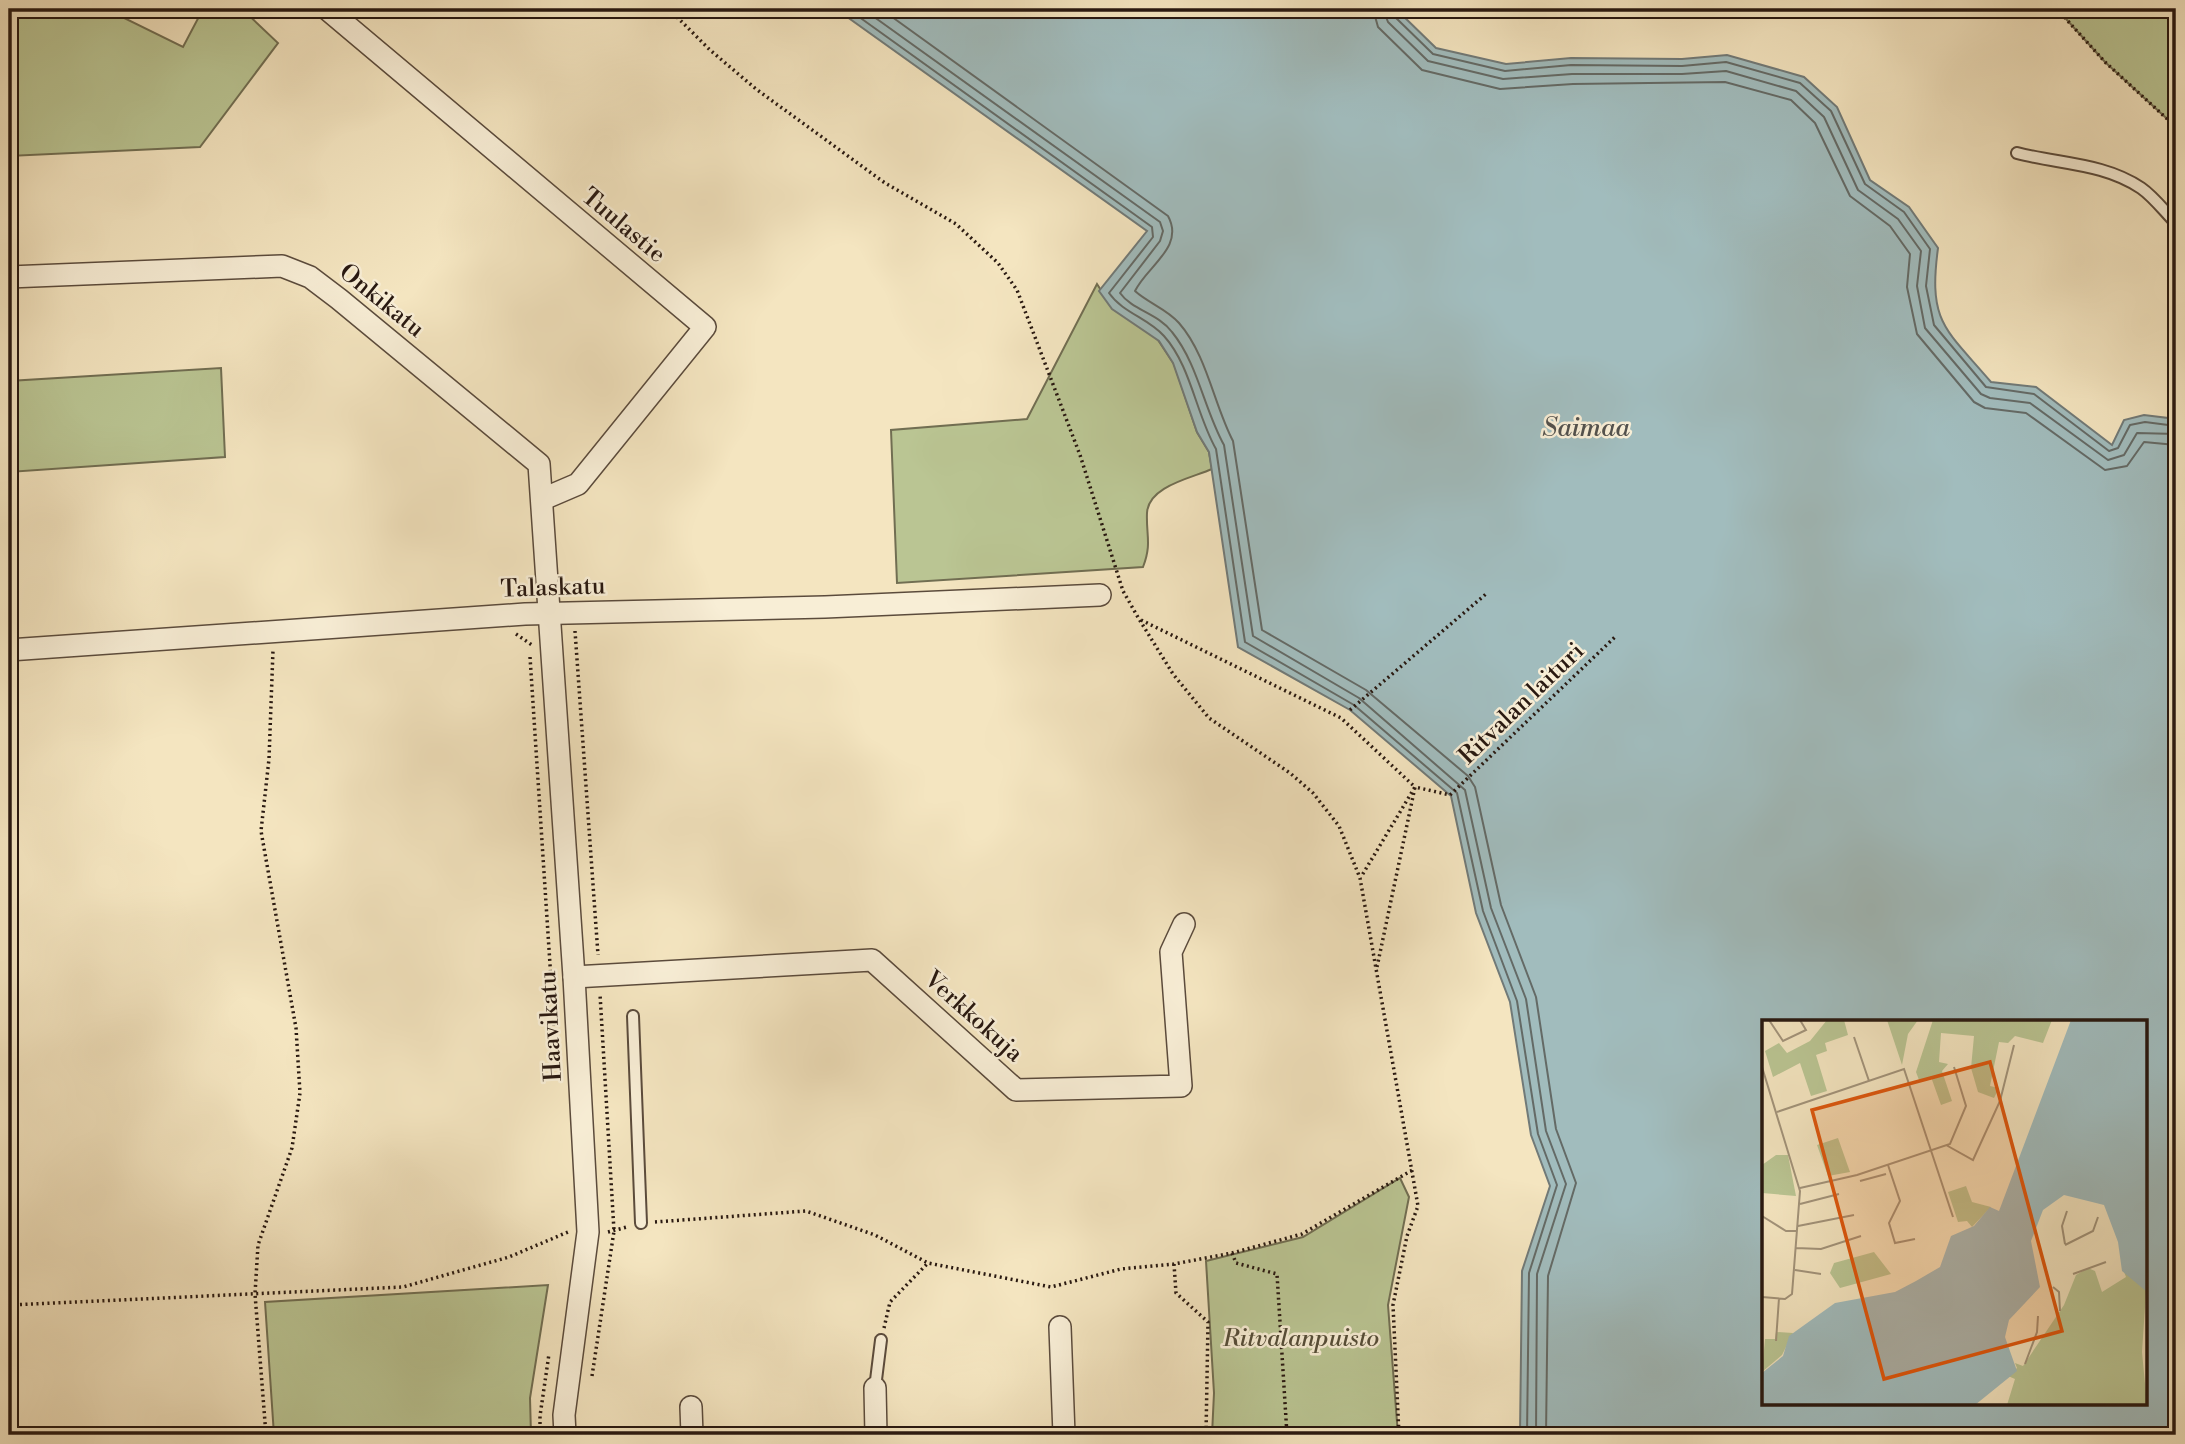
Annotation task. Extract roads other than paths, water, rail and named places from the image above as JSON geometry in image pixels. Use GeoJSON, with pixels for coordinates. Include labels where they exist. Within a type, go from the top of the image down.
{"type":"FeatureCollection","features":[{"type":"Feature","properties":{"kind":"street","name":"Tuulastie"},"geometry":{"type":"LineString","coordinates":[[327,9],[705,327],[578,484],[543,499]]}},
{"type":"Feature","properties":{"kind":"street","name":"Onkikatu"},"geometry":{"type":"LineString","coordinates":[[9,277],[247,265],[282,266],[310,277],[539,464],[548,612]]}},
{"type":"Feature","properties":{"kind":"street","name":"Talaskatu"},"geometry":{"type":"LineString","coordinates":[[9,650],[548,612],[812,608],[1100,595]]}},
{"type":"Feature","properties":{"kind":"street","name":"Haavikatu"},"geometry":{"type":"LineString","coordinates":[[548,612],[574,977],[578,1232],[564,1415],[565,1435]]}},
{"type":"Feature","properties":{"kind":"street","name":"Verkkokuja"},"geometry":{"type":"LineString","coordinates":[[574,977],[872,960],[1016,1090],[1181,1086],[1171,953],[1184,924]]}},
{"type":"Feature","properties":{"kind":"street"},"geometry":{"type":"LineString","coordinates":[[1060,1327],[1064,1435]]}},
{"type":"Feature","properties":{"kind":"street"},"geometry":{"type":"LineString","coordinates":[[875,1388],[876,1435]]}},
{"type":"Feature","properties":{"kind":"street"},"geometry":{"type":"LineString","coordinates":[[691,1407],[692,1435]]}},
{"type":"Feature","properties":{"kind":"lane"},"geometry":{"type":"LineString","coordinates":[[2017,153],[2054,162],[2093,166],[2121,177],[2143,189],[2176,223]]}},
{"type":"Feature","properties":{"kind":"lane"},"geometry":{"type":"LineString","coordinates":[[633,1016],[641,1223]]}},
{"type":"Feature","properties":{"kind":"lane"},"geometry":{"type":"LineString","coordinates":[[875,1388],[881,1340]]}},
{"type":"Feature","properties":{"kind":"water","name":"Saimaa"},"geometry":{"type":"Polygon","coordinates":[[[836,9],[1396,9],[1436,48],[1506,64],[1571,58],[1682,59],[1727,55],[1804,77],[1837,107],[1870,180],[1909,207],[1938,248],[1936,293],[1943,323],[1991,382],[2036,387],[2112,445],[2124,420],[2144,415],[2176,419],[2176,1435],[1520,1435],[1522,1271],[1550,1186],[1531,1135],[1510,1002],[1476,913],[1451,796],[1350,710],[1238,647],[1209,452],[1197,432],[1173,363],[1159,341],[1112,309],[1099,291],[1147,231],[836,9]]]}},
{"type":"Feature","properties":{"kind":"park label","name":"Ritvalanpuisto"},"geometry":{"type":"Point","coordinates":[1301,1338]}}]}
